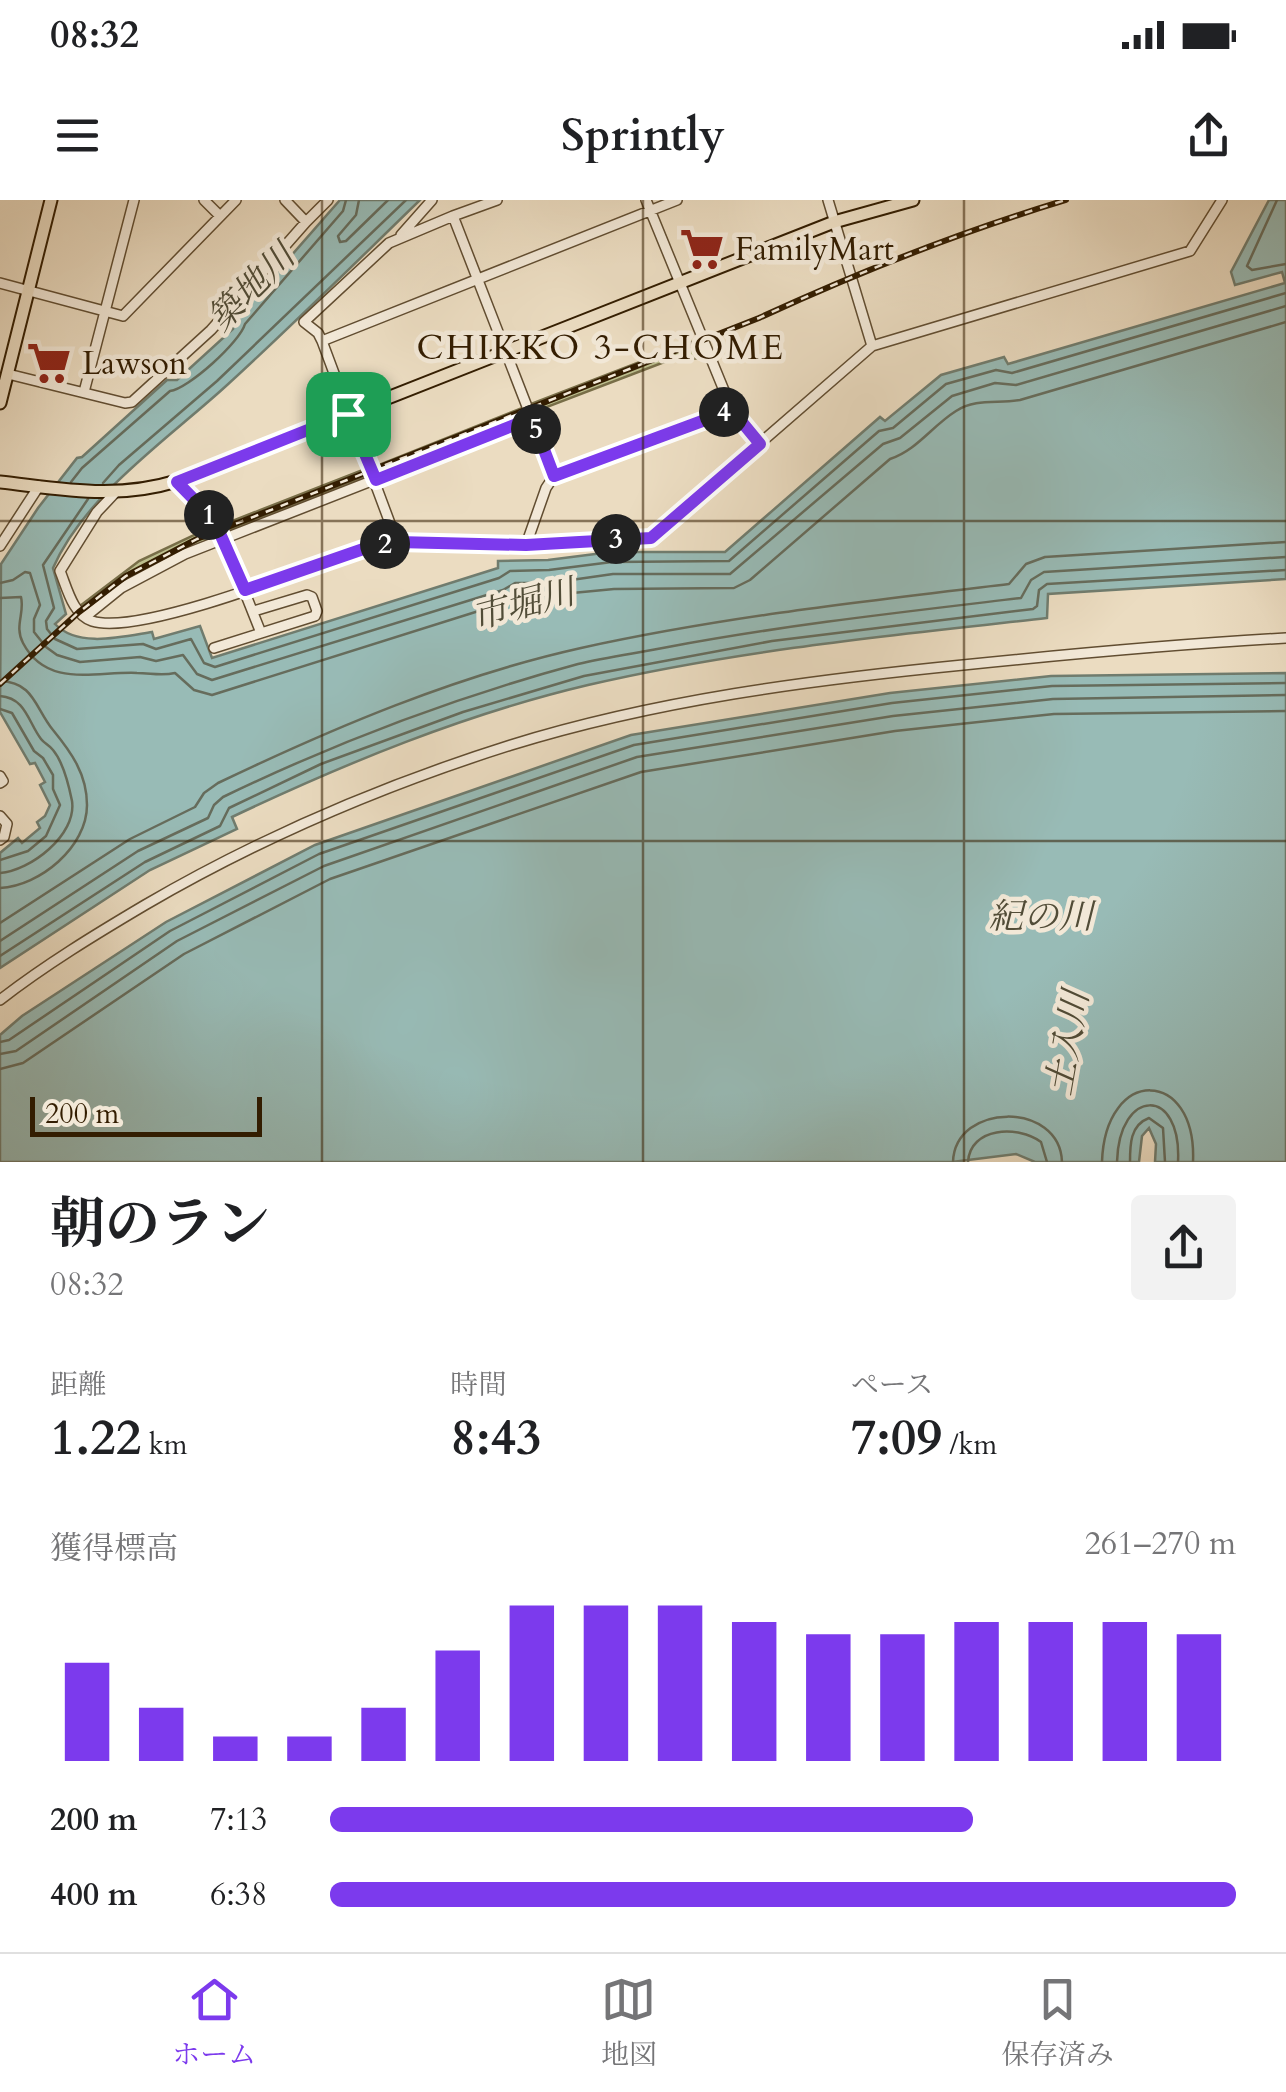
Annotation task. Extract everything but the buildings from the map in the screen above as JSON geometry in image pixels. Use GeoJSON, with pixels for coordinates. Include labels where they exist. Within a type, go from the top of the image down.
{"type":"FeatureCollection","features":[{"type":"Feature","properties":{"kind":"main road"},"geometry":{"type":"LineString","coordinates":[[0,403],[50,200]]}},
{"type":"Feature","properties":{"kind":"main road"},"geometry":{"type":"LineString","coordinates":[[0,482],[113,494],[177,482],[834,222],[912,200]]}},
{"type":"Feature","properties":{"kind":"street"},"geometry":{"type":"LineString","coordinates":[[84,392],[134,200]]}},
{"type":"Feature","properties":{"kind":"street"},"geometry":{"type":"LineString","coordinates":[[204,200],[220,216]]}},
{"type":"Feature","properties":{"kind":"street"},"geometry":{"type":"LineString","coordinates":[[0,283],[123,316],[236,200]]}},
{"type":"Feature","properties":{"kind":"street"},"geometry":{"type":"LineString","coordinates":[[286,200],[306,222]]}},
{"type":"Feature","properties":{"kind":"street"},"geometry":{"type":"LineString","coordinates":[[8,374],[132,402],[211,330],[328,200]]}},
{"type":"Feature","properties":{"kind":"street"},"geometry":{"type":"LineString","coordinates":[[397,542],[322,341],[304,322],[399,237],[432,200]]}},
{"type":"Feature","properties":{"kind":"street"},"geometry":{"type":"LineString","coordinates":[[399,237],[497,200]]}},
{"type":"Feature","properties":{"kind":"street"},"geometry":{"type":"LineString","coordinates":[[322,341],[477,281],[648,205],[677,200]]}},
{"type":"Feature","properties":{"kind":"street"},"geometry":{"type":"LineString","coordinates":[[828,200],[872,346]]}},
{"type":"Feature","properties":{"kind":"street"},"geometry":{"type":"LineString","coordinates":[[113,494],[61,567],[76,608],[98,622],[199,607],[372,546],[397,542],[526,545],[651,538],[872,346],[1190,251],[1222,200]]}},
{"type":"Feature","properties":{"kind":"street"},"geometry":{"type":"LineString","coordinates":[[648,205],[732,410],[760,444]]}},
{"type":"Feature","properties":{"kind":"street"},"geometry":{"type":"LineString","coordinates":[[453,216],[554,476]]}},
{"type":"Feature","properties":{"kind":"street"},"geometry":{"type":"LineString","coordinates":[[526,545],[554,476],[732,410]]}},
{"type":"Feature","properties":{"kind":"street"},"geometry":{"type":"LineString","coordinates":[[85,617],[121,588],[185,554],[532,418]]}},
{"type":"Feature","properties":{"kind":"street"},"geometry":{"type":"LineString","coordinates":[[177,482],[214,520],[261,633]]}},
{"type":"Feature","properties":{"kind":"street"},"geometry":{"type":"LineString","coordinates":[[0,546],[44,487]]}},
{"type":"Feature","properties":{"kind":"street"},"geometry":{"type":"LineString","coordinates":[[214,648],[315,616],[318,610],[307,595],[254,611]]}},
{"type":"Feature","properties":{"kind":"street"},"geometry":{"type":"LineString","coordinates":[[0,1000],[90,938],[207,870],[367,797],[514,744],[736,694],[876,673],[1286,638]]}},
{"type":"Feature","properties":{"kind":"street"},"geometry":{"type":"LineString","coordinates":[[0,816],[7,824],[0,840]]}},
{"type":"Feature","properties":{"kind":"green space"},"geometry":{"type":"Polygon","coordinates":[[[697,340],[700,358],[667,361],[534,412],[531,404],[697,340]]]}},
{"type":"Feature","properties":{"kind":"green space"},"geometry":{"type":"Polygon","coordinates":[[[522,408],[525,414],[376,472],[374,467],[522,408]]]}},
{"type":"Feature","properties":{"kind":"green space"},"geometry":{"type":"Polygon","coordinates":[[[365,469],[368,476],[227,531],[222,525],[365,469]]]}},
{"type":"Feature","properties":{"kind":"green space"},"geometry":{"type":"Polygon","coordinates":[[[213,526],[219,536],[149,567],[86,613],[80,606],[139,561],[213,526]]]}},
{"type":"Feature","properties":{"kind":"water","name":"市堀川"},"geometry":{"type":"Polygon","coordinates":[[[340,200],[420,200],[251,363],[130,469],[85,516],[53,568],[66,614],[55,624],[64,631],[100,639],[152,632],[154,639],[200,626],[212,658],[498,568],[498,561],[611,552],[725,552],[880,417],[885,421],[941,375],[1004,357],[1008,364],[1285,283],[1282,272],[1235,285],[1231,272],[1269,200],[1286,200],[1286,579],[1048,594],[1047,618],[702,662],[588,685],[497,710],[362,759],[232,817],[237,829],[150,870],[0,968],[0,853],[18,838],[22,843],[40,828],[37,822],[50,805],[40,785],[45,782],[35,763],[30,764],[0,712],[1,564],[77,458],[167,380],[177,380],[233,329],[233,322],[340,200]]]}},
{"type":"Feature","properties":{"kind":"water","name":"紀の川"},"geometry":{"type":"Polygon","coordinates":[[[1286,673],[1286,1162],[1155,1162],[1156,1144],[1149,1128],[1142,1136],[1139,1162],[1035,1162],[1016,1154],[952,1162],[0,1162],[0,1035],[22,1016],[166,922],[315,845],[631,735],[890,693],[1051,676],[1286,673]]]}},
{"type":"Feature","properties":{"kind":"railway"},"geometry":{"type":"LineString","coordinates":[[0,684],[79,612],[126,576],[197,539],[759,318],[910,254],[1066,200]]}},
{"type":"Feature","properties":{"kind":"place","name":"FamilyMart"},"geometry":{"type":"Point","coordinates":[702,249]}},
{"type":"Feature","properties":{"kind":"place","name":"Lawson"},"geometry":{"type":"Point","coordinates":[49,363]}},
{"type":"Feature","properties":{"kind":"district","name":"CHIKKO 3-CHOME"},"geometry":{"type":"Point","coordinates":[601,347]}},
{"type":"Feature","properties":{"kind":"route"},"geometry":{"type":"LineString","coordinates":[[732,410],[760,444],[651,538],[526,545],[397,542],[372,546],[245,590],[214,520],[177,482],[348,414],[376,480],[532,418],[554,476],[732,410]]}},
{"type":"Feature","properties":{"kind":"water label","name":"築地川"},"geometry":{"type":"Point","coordinates":[251,287]}},
{"type":"Feature","properties":{"kind":"water label","name":"土入川"},"geometry":{"type":"Point","coordinates":[1067,1043]}}]}
